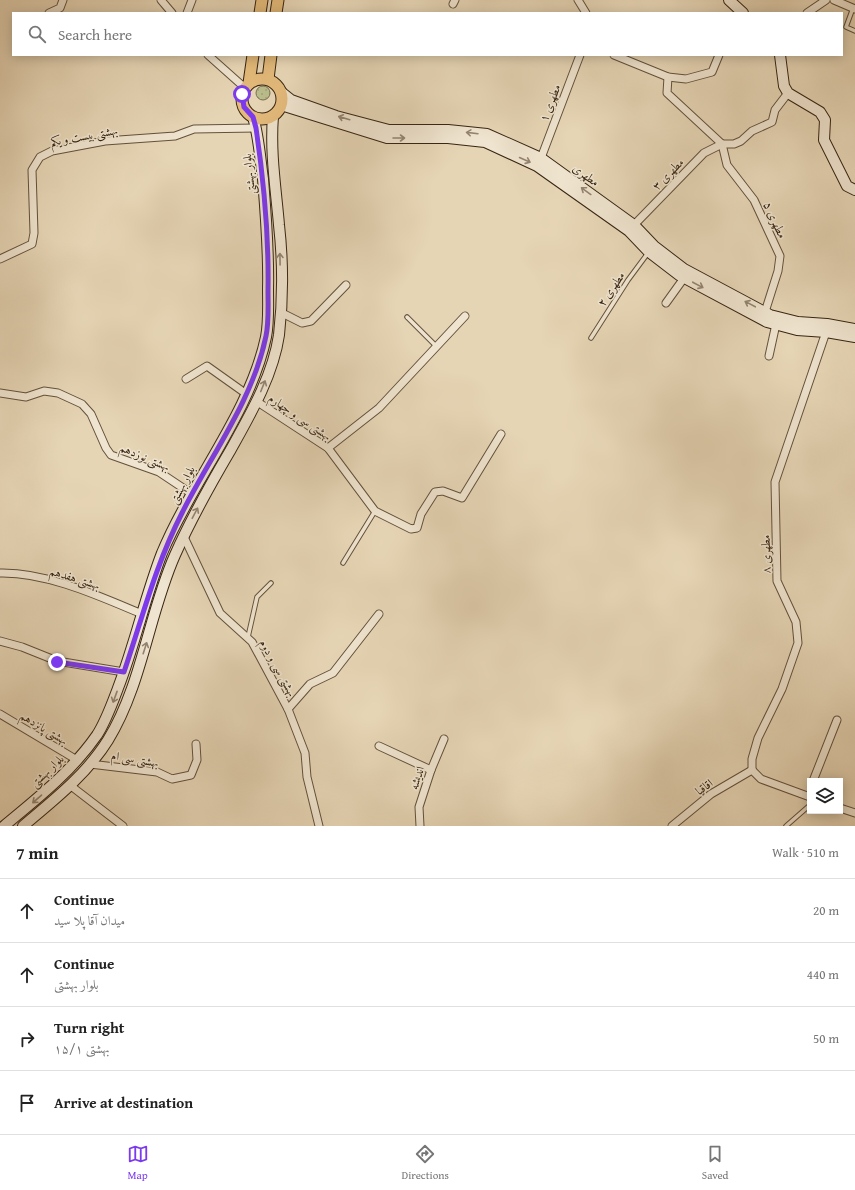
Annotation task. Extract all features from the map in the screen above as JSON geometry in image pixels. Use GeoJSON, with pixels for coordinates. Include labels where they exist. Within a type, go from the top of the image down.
{"type":"FeatureCollection","features":[{"type":"Feature","properties":{"kind":"main road"},"geometry":{"type":"LineString","coordinates":[[260,12],[262,0]]}},
{"type":"Feature","properties":{"kind":"main road"},"geometry":{"type":"LineString","coordinates":[[276,12],[278,0]]}},
{"type":"Feature","properties":{"kind":"main road"},"geometry":{"type":"LineString","coordinates":[[729,0],[740,12]]}},
{"type":"Feature","properties":{"kind":"main road"},"geometry":{"type":"LineString","coordinates":[[247,85],[261,78],[274,82],[281,92],[281,106],[273,116],[260,119],[253,117],[244,107],[242,101],[253,56]]}},
{"type":"Feature","properties":{"kind":"main road"},"geometry":{"type":"LineString","coordinates":[[268,79],[271,56]]}},
{"type":"Feature","properties":{"kind":"main road"},"geometry":{"type":"LineString","coordinates":[[780,56],[784,86],[788,94],[820,112],[825,120],[824,140],[847,186],[855,190]]}},
{"type":"Feature","properties":{"kind":"main road","name":"مطهری"},"geometry":{"type":"LineString","coordinates":[[281,92],[291,100],[336,116],[389,130],[448,130],[487,134],[541,158],[634,225],[654,246],[684,269],[765,312],[798,322],[855,328]]}},
{"type":"Feature","properties":{"kind":"main road","name":"مطهری"},"geometry":{"type":"LineString","coordinates":[[281,106],[387,138],[448,138],[485,142],[537,166],[629,231],[649,252],[684,278],[767,322],[797,330],[826,332],[855,337]]}},
{"type":"Feature","properties":{"kind":"main road","name":"بلوار بهشتی"},"geometry":{"type":"LineString","coordinates":[[23,826],[70,786],[90,764],[108,740],[122,712],[148,638],[162,588],[184,537],[256,401],[271,365],[278,336],[280,312],[280,228],[271,148],[273,116]]}},
{"type":"Feature","properties":{"kind":"main road","name":"بلوار بهشتی"},"geometry":{"type":"LineString","coordinates":[[4,826],[59,780],[98,733],[111,708],[124,672],[163,551],[192,494],[232,422],[260,362],[267,334],[268,229],[256,128],[253,117]]}},
{"type":"Feature","properties":{"kind":"street"},"geometry":{"type":"LineString","coordinates":[[51,12],[60,8],[63,0]]}},
{"type":"Feature","properties":{"kind":"street"},"geometry":{"type":"LineString","coordinates":[[161,0],[171,12]]}},
{"type":"Feature","properties":{"kind":"street"},"geometry":{"type":"LineString","coordinates":[[187,12],[192,0]]}},
{"type":"Feature","properties":{"kind":"street"},"geometry":{"type":"LineString","coordinates":[[578,0],[585,12]]}},
{"type":"Feature","properties":{"kind":"street"},"geometry":{"type":"LineString","coordinates":[[808,12],[826,0]]}},
{"type":"Feature","properties":{"kind":"street"},"geometry":{"type":"LineString","coordinates":[[834,0],[854,8]]}},
{"type":"Feature","properties":{"kind":"street"},"geometry":{"type":"LineString","coordinates":[[209,56],[247,85]]}},
{"type":"Feature","properties":{"kind":"street","name":"مطهری ۱"},"geometry":{"type":"LineString","coordinates":[[541,158],[580,56]]}},
{"type":"Feature","properties":{"kind":"street"},"geometry":{"type":"LineString","coordinates":[[617,56],[668,76],[686,79],[712,72],[719,56]]}},
{"type":"Feature","properties":{"kind":"street"},"geometry":{"type":"LineString","coordinates":[[668,76],[667,93],[722,144]]}},
{"type":"Feature","properties":{"kind":"street","name":"مطهری ۳"},"geometry":{"type":"LineString","coordinates":[[634,225],[704,154],[722,144],[734,144],[741,141],[752,131],[772,122],[775,110],[788,94]]}},
{"type":"Feature","properties":{"kind":"street","name":"بهشتی بیست و یکم"},"geometry":{"type":"LineString","coordinates":[[0,259],[32,244],[34,233],[32,170],[40,157],[52,150],[105,142],[175,136],[194,129],[256,128]]}},
{"type":"Feature","properties":{"kind":"street","name":"مطهری ۵"},"geometry":{"type":"LineString","coordinates":[[722,144],[727,165],[754,200],[780,256],[778,271],[765,312]]}},
{"type":"Feature","properties":{"kind":"street"},"geometry":{"type":"LineString","coordinates":[[666,303],[684,278]]}},
{"type":"Feature","properties":{"kind":"street"},"geometry":{"type":"LineString","coordinates":[[280,312],[302,323],[311,321],[346,285]]}},
{"type":"Feature","properties":{"kind":"street"},"geometry":{"type":"LineString","coordinates":[[328,448],[379,408],[465,316]]}},
{"type":"Feature","properties":{"kind":"street"},"geometry":{"type":"LineString","coordinates":[[769,356],[776,324]]}},
{"type":"Feature","properties":{"kind":"street","name":"مطهری ۸"},"geometry":{"type":"LineString","coordinates":[[752,770],[752,759],[758,738],[782,689],[798,643],[796,622],[777,581],[775,482],[826,332]]}},
{"type":"Feature","properties":{"kind":"street"},"geometry":{"type":"LineString","coordinates":[[186,380],[207,366],[245,393]]}},
{"type":"Feature","properties":{"kind":"street","name":"بهشتی نوزدهم"},"geometry":{"type":"LineString","coordinates":[[0,393],[26,397],[44,391],[58,393],[82,404],[91,414],[106,448],[111,455],[159,472],[192,494]]}},
{"type":"Feature","properties":{"kind":"street","name":"بهشتی سی و چهارم"},"geometry":{"type":"LineString","coordinates":[[256,401],[328,448],[375,511],[412,529],[417,528],[421,514],[435,492],[443,491],[462,498],[501,434]]}},
{"type":"Feature","properties":{"kind":"street","name":"بهشتی سی و دوم"},"geometry":{"type":"LineString","coordinates":[[184,537],[220,613],[252,642],[288,710],[305,753],[307,777],[319,826]]}},
{"type":"Feature","properties":{"kind":"street","name":"بهشتی هفدهم"},"geometry":{"type":"LineString","coordinates":[[0,573],[18,573],[88,591],[142,614]]}},
{"type":"Feature","properties":{"kind":"street"},"geometry":{"type":"LineString","coordinates":[[288,710],[310,684],[333,673],[379,614]]}},
{"type":"Feature","properties":{"kind":"street"},"geometry":{"type":"LineString","coordinates":[[0,641],[22,647],[57,662],[124,672]]}},
{"type":"Feature","properties":{"kind":"street","name":"بهشتی پانزدهم"},"geometry":{"type":"LineString","coordinates":[[0,714],[77,760]]}},
{"type":"Feature","properties":{"kind":"street"},"geometry":{"type":"LineString","coordinates":[[814,778],[837,720]]}},
{"type":"Feature","properties":{"kind":"street","name":"اندیشه"},"geometry":{"type":"LineString","coordinates":[[420,826],[419,807],[431,770],[444,739]]}},
{"type":"Feature","properties":{"kind":"street","name":"بهشتی سی ام"},"geometry":{"type":"LineString","coordinates":[[90,764],[157,772],[172,780],[191,775],[197,760],[196,744]]}},
{"type":"Feature","properties":{"kind":"street"},"geometry":{"type":"LineString","coordinates":[[379,746],[431,770]]}},
{"type":"Feature","properties":{"kind":"street"},"geometry":{"type":"LineString","coordinates":[[752,770],[761,779],[807,793]]}},
{"type":"Feature","properties":{"kind":"street","name":"اقاقیا"},"geometry":{"type":"LineString","coordinates":[[672,826],[711,794],[752,770]]}},
{"type":"Feature","properties":{"kind":"street"},"geometry":{"type":"LineString","coordinates":[[70,786],[123,826]]}},
{"type":"Feature","properties":{"kind":"street"},"geometry":{"type":"LineString","coordinates":[[843,809],[855,813]]}},
{"type":"Feature","properties":{"kind":"lane"},"geometry":{"type":"LineString","coordinates":[[854,8],[846,27],[855,32]]}},
{"type":"Feature","properties":{"kind":"lane","name":"مطهری ۲"},"geometry":{"type":"LineString","coordinates":[[591,338],[628,280],[649,252]]}},
{"type":"Feature","properties":{"kind":"lane"},"geometry":{"type":"LineString","coordinates":[[407,317],[436,346]]}},
{"type":"Feature","properties":{"kind":"lane"},"geometry":{"type":"LineString","coordinates":[[343,563],[375,511]]}},
{"type":"Feature","properties":{"kind":"lane"},"geometry":{"type":"LineString","coordinates":[[247,638],[257,597],[271,583]]}},
{"type":"Feature","properties":{"kind":"lane"},"geometry":{"type":"LineString","coordinates":[[786,826],[807,808]]}},
{"type":"Feature","properties":{"kind":"green space"},"geometry":{"type":"Polygon","coordinates":[[[263,86],[268,88],[270,93],[268,98],[263,100],[258,98],[256,93],[258,88],[263,86]]]}},
{"type":"Feature","properties":{"kind":"route"},"geometry":{"type":"LineString","coordinates":[[57,662],[124,672],[151,584],[163,551],[182,512],[232,422],[260,362],[267,334],[269,276],[268,229],[256,128],[253,117],[244,107],[242,94]]}}]}
